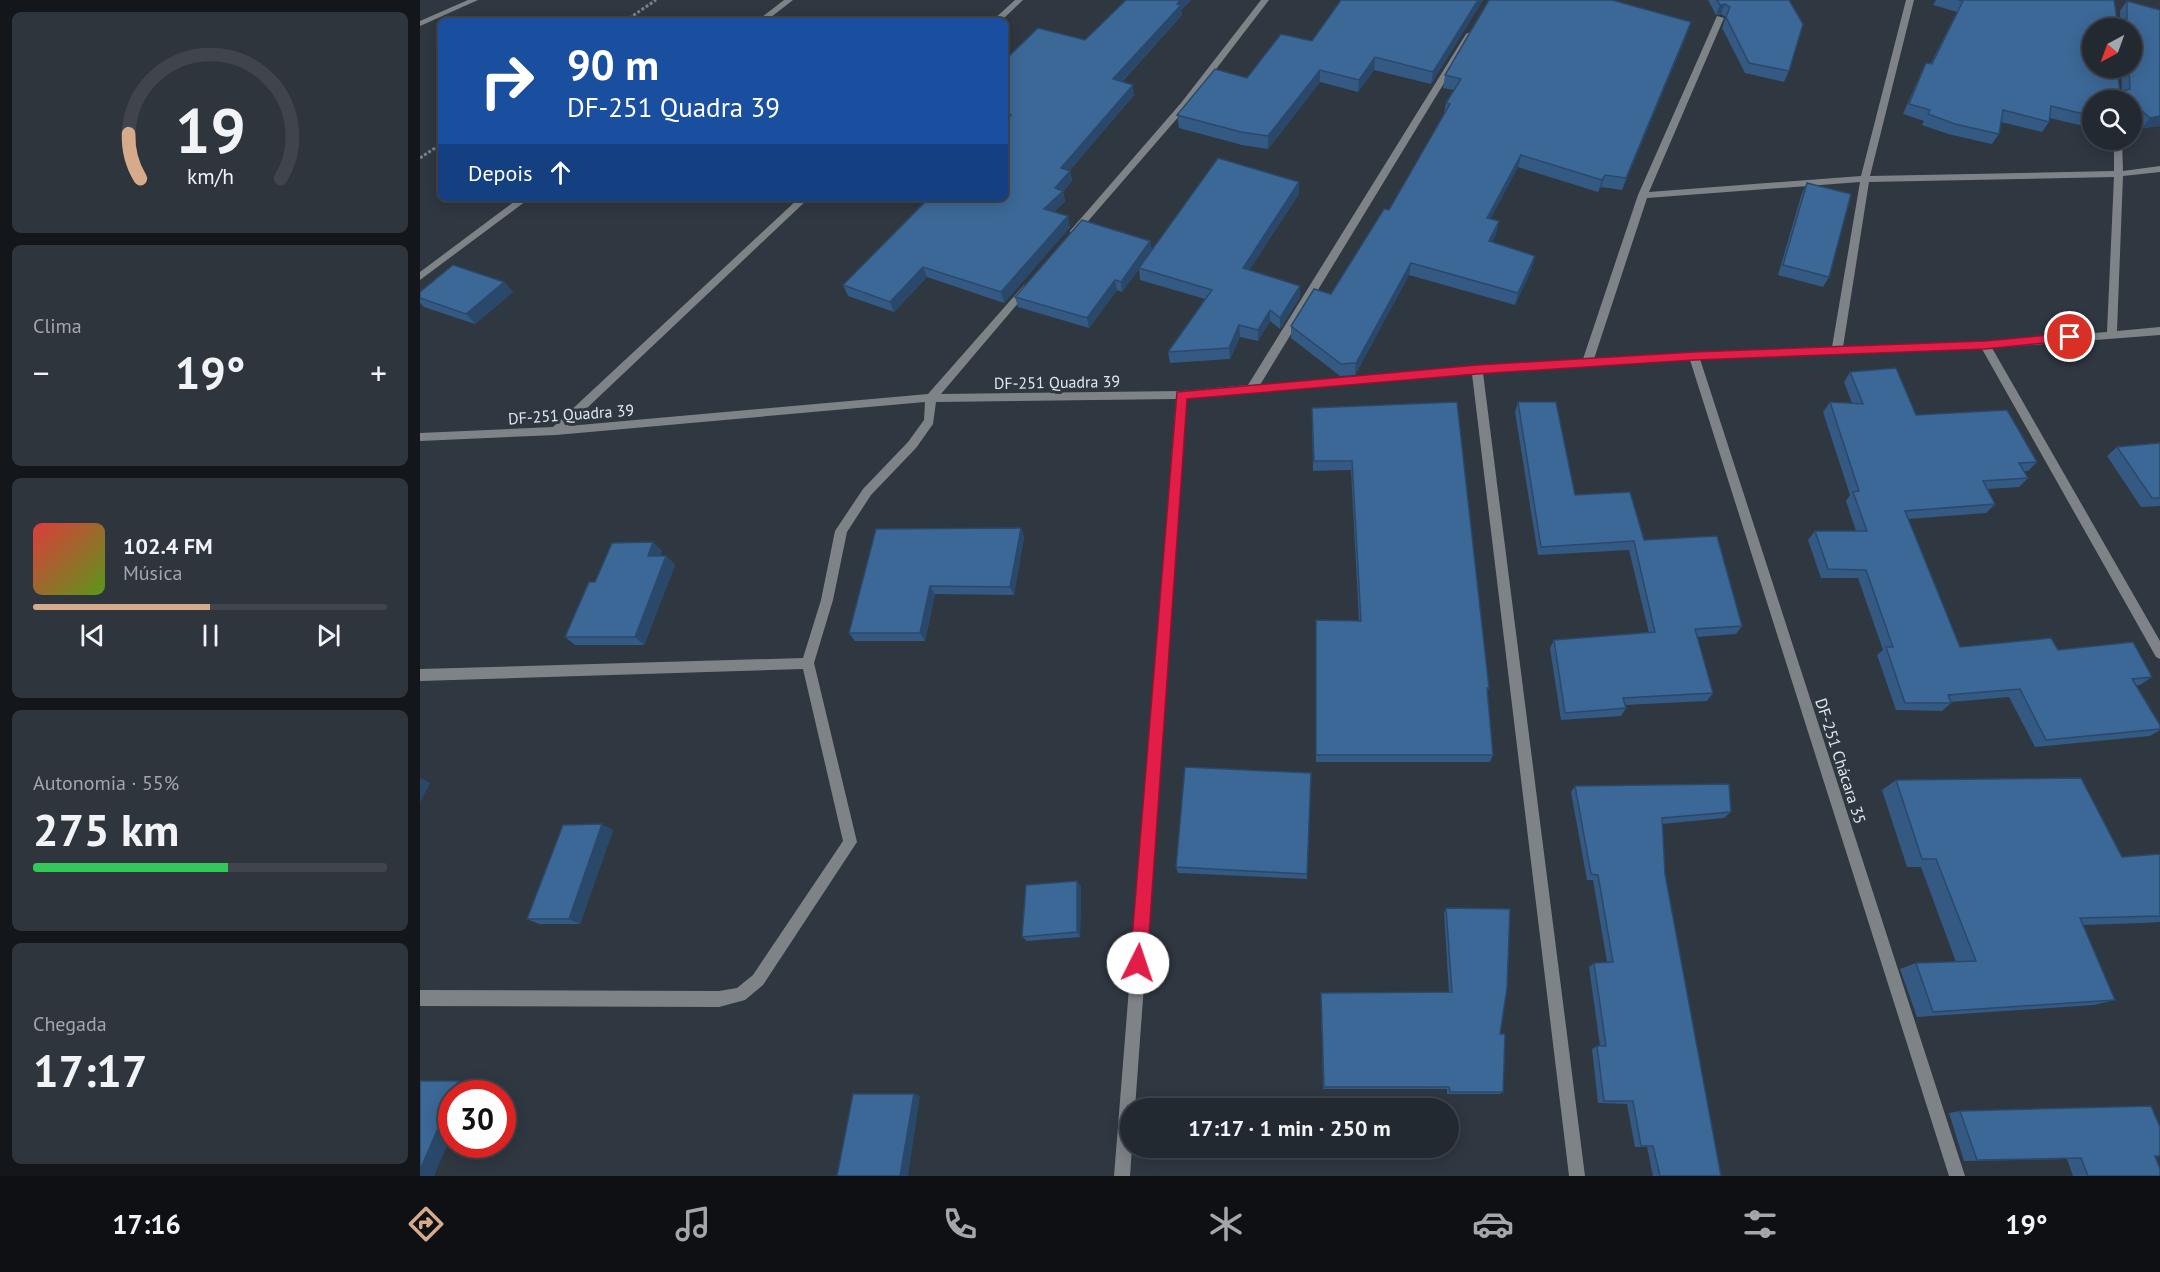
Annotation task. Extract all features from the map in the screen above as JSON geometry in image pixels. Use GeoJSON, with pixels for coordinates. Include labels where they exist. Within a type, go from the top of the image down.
{"type":"FeatureCollection","features":[{"type":"Feature","properties":{"kind":"street"},"geometry":{"type":"LineString","coordinates":[[420,24],[474,0]]}},
{"type":"Feature","properties":{"kind":"street"},"geometry":{"type":"LineString","coordinates":[[765,18],[789,0]]}},
{"type":"Feature","properties":{"kind":"street"},"geometry":{"type":"LineString","coordinates":[[999,18],[1019,0]]}},
{"type":"Feature","properties":{"kind":"street"},"geometry":{"type":"LineString","coordinates":[[1069,238],[1184,105],[1265,0]]}},
{"type":"Feature","properties":{"kind":"street"},"geometry":{"type":"LineString","coordinates":[[1837,350],[1865,179],[1910,0]]}},
{"type":"Feature","properties":{"kind":"street"},"geometry":{"type":"LineString","coordinates":[[1587,363],[1643,195],[1720,18]]}},
{"type":"Feature","properties":{"kind":"street"},"geometry":{"type":"LineString","coordinates":[[1251,390],[1478,20]]}},
{"type":"Feature","properties":{"kind":"street"},"geometry":{"type":"LineString","coordinates":[[2112,333],[2118,150]]}},
{"type":"Feature","properties":{"kind":"street"},"geometry":{"type":"LineString","coordinates":[[1643,195],[1865,179],[2119,174],[2160,169]]}},
{"type":"Feature","properties":{"kind":"street"},"geometry":{"type":"LineString","coordinates":[[420,277],[521,201]]}},
{"type":"Feature","properties":{"kind":"street"},"geometry":{"type":"LineString","coordinates":[[556,432],[801,201]]}},
{"type":"Feature","properties":{"kind":"street"},"geometry":{"type":"LineString","coordinates":[[420,998],[719,999],[740,995],[758,980],[850,842],[808,663],[827,600],[841,531],[867,492],[912,445],[929,421],[931,398],[1031,283]]}},
{"type":"Feature","properties":{"kind":"street","name":"DF-251 Quadra 39"},"geometry":{"type":"LineString","coordinates":[[420,437],[556,432],[931,398],[1182,395],[1477,370],[1694,356],[1985,345],[2112,333],[2160,331]]}},
{"type":"Feature","properties":{"kind":"street"},"geometry":{"type":"LineString","coordinates":[[1985,345],[2160,653]]}},
{"type":"Feature","properties":{"kind":"street","name":"DF-251 Chácara 35"},"geometry":{"type":"LineString","coordinates":[[1694,356],[1956,1176]]}},
{"type":"Feature","properties":{"kind":"street"},"geometry":{"type":"LineString","coordinates":[[1477,370],[1577,1176]]}},
{"type":"Feature","properties":{"kind":"street"},"geometry":{"type":"LineString","coordinates":[[1122,1176],[1182,395]]}},
{"type":"Feature","properties":{"kind":"street"},"geometry":{"type":"LineString","coordinates":[[420,675],[808,663]]}},
{"type":"Feature","properties":{"kind":"path"},"geometry":{"type":"LineString","coordinates":[[629,18],[656,0]]}},
{"type":"Feature","properties":{"kind":"path"},"geometry":{"type":"LineString","coordinates":[[420,158],[438,146]]}},
{"type":"Feature","properties":{"kind":"building"},"geometry":{"type":"Polygon","coordinates":[[[1126,0],[1180,0],[1177,4],[1181,5],[1113,79],[1133,85],[1061,168],[1070,171],[1055,188],[1063,191],[1044,209],[1068,216],[1001,292],[923,267],[890,302],[843,285],[926,201],[1008,201],[1008,118],[1011,115],[1008,114],[1008,57],[1038,28],[1085,40],[1126,0]]]}},
{"type":"Feature","properties":{"kind":"building"},"geometry":{"type":"Polygon","coordinates":[[[1341,0],[1478,0],[1433,72],[1375,57],[1359,80],[1320,70],[1268,136],[1241,132],[1177,115],[1215,69],[1247,78],[1281,34],[1312,41],[1341,0]]]}},
{"type":"Feature","properties":{"kind":"building"},"geometry":{"type":"Polygon","coordinates":[[[1489,0],[1612,0],[1691,22],[1626,178],[1605,175],[1602,180],[1521,155],[1487,218],[1499,221],[1489,241],[1535,256],[1518,293],[1411,263],[1356,363],[1341,364],[1291,326],[1314,289],[1331,294],[1384,209],[1389,210],[1450,104],[1446,103],[1461,79],[1445,75],[1489,0]]]}},
{"type":"Feature","properties":{"kind":"building"},"geometry":{"type":"Polygon","coordinates":[[[1717,0],[1789,0],[1803,24],[1789,71],[1749,63],[1726,17],[1730,7],[1725,4],[1720,5],[1717,0]]]}},
{"type":"Feature","properties":{"kind":"building"},"geometry":{"type":"Polygon","coordinates":[[[1958,0],[2114,0],[2117,18],[2082,18],[2082,78],[2118,78],[2120,90],[2082,90],[2082,114],[2051,106],[2049,122],[2003,110],[1999,134],[1955,124],[1928,114],[1930,110],[1909,104],[1926,63],[1932,64],[1963,1],[1958,0]]]}},
{"type":"Feature","properties":{"kind":"building"},"geometry":{"type":"Polygon","coordinates":[[[2127,1],[2160,10],[2160,116],[2150,118],[2142,111],[2142,90],[2127,90],[2130,89],[2129,78],[2142,78],[2142,18],[2127,18],[2127,1]]]}},
{"type":"Feature","properties":{"kind":"building"},"geometry":{"type":"Polygon","coordinates":[[[1218,158],[1299,182],[1243,268],[1300,286],[1280,318],[1270,310],[1258,330],[1239,325],[1229,348],[1168,352],[1212,290],[1139,268],[1218,158]]]}},
{"type":"Feature","properties":{"kind":"building"},"geometry":{"type":"Polygon","coordinates":[[[1807,183],[1851,194],[1829,277],[1783,265],[1807,183]]]}},
{"type":"Feature","properties":{"kind":"building"},"geometry":{"type":"Polygon","coordinates":[[[1082,220],[1150,241],[1121,282],[1115,280],[1087,318],[1015,297],[1082,220]]]}},
{"type":"Feature","properties":{"kind":"building"},"geometry":{"type":"Polygon","coordinates":[[[453,265],[504,282],[466,314],[420,298],[420,292],[453,265]]]}},
{"type":"Feature","properties":{"kind":"building"},"geometry":{"type":"Polygon","coordinates":[[[1896,368],[1916,415],[2007,410],[2037,462],[2019,463],[2028,478],[1983,481],[1995,504],[1905,511],[1960,647],[2051,638],[2058,650],[2133,642],[2152,677],[2132,679],[2160,725],[2160,729],[2046,740],[2020,689],[1948,695],[1951,703],[1905,703],[1886,647],[1893,647],[1866,570],[1828,569],[1815,531],[1867,531],[1853,492],[1859,491],[1830,402],[1863,404],[1850,372],[1896,368]]]}},
{"type":"Feature","properties":{"kind":"building"},"geometry":{"type":"Polygon","coordinates":[[[1457,402],[1489,688],[1487,688],[1493,755],[1316,755],[1316,620],[1361,621],[1352,461],[1314,461],[1312,408],[1457,402]]]}},
{"type":"Feature","properties":{"kind":"building"},"geometry":{"type":"Polygon","coordinates":[[[1518,402],[1556,402],[1575,495],[1630,492],[1644,540],[1717,536],[1742,626],[1695,629],[1713,693],[1623,698],[1626,708],[1565,713],[1554,640],[1655,632],[1634,541],[1541,547],[1518,402]]]}},
{"type":"Feature","properties":{"kind":"building"},"geometry":{"type":"Polygon","coordinates":[[[2160,443],[2160,498],[2152,498],[2117,447],[2160,443]]]}},
{"type":"Feature","properties":{"kind":"building"},"geometry":{"type":"Polygon","coordinates":[[[1021,528],[1010,587],[930,586],[920,633],[849,633],[876,529],[1021,528]]]}},
{"type":"Feature","properties":{"kind":"building"},"geometry":{"type":"Polygon","coordinates":[[[653,542],[648,556],[666,556],[635,637],[565,637],[589,582],[595,582],[612,543],[653,542]]]}},
{"type":"Feature","properties":{"kind":"building"},"geometry":{"type":"Polygon","coordinates":[[[1185,767],[1311,773],[1307,874],[1176,867],[1185,767]]]}},
{"type":"Feature","properties":{"kind":"building"},"geometry":{"type":"Polygon","coordinates":[[[2081,778],[2122,857],[2160,854],[2160,916],[2080,918],[2115,1000],[1933,1012],[1916,963],[1976,961],[1936,859],[1922,859],[1896,780],[2081,778]]]}},
{"type":"Feature","properties":{"kind":"building"},"geometry":{"type":"Polygon","coordinates":[[[1729,784],[1731,812],[1662,818],[1665,874],[1721,1176],[1660,1176],[1653,1146],[1641,1146],[1633,1101],[1604,1101],[1597,1046],[1606,1046],[1594,963],[1613,962],[1598,875],[1591,874],[1575,786],[1729,784]]]}},
{"type":"Feature","properties":{"kind":"building"},"geometry":{"type":"Polygon","coordinates":[[[602,824],[569,919],[527,919],[563,825],[602,824]]]}},
{"type":"Feature","properties":{"kind":"building"},"geometry":{"type":"Polygon","coordinates":[[[1077,881],[1077,932],[1022,937],[1026,885],[1077,881]]]}},
{"type":"Feature","properties":{"kind":"building"},"geometry":{"type":"Polygon","coordinates":[[[1446,908],[1510,909],[1507,988],[1500,1034],[1505,1034],[1503,1092],[1450,1092],[1449,1087],[1324,1087],[1321,993],[1452,992],[1446,908]]]}},
{"type":"Feature","properties":{"kind":"building"},"geometry":{"type":"Polygon","coordinates":[[[420,1081],[438,1081],[438,1128],[420,1170],[420,1081]]]}},
{"type":"Feature","properties":{"kind":"building"},"geometry":{"type":"Polygon","coordinates":[[[853,1094],[914,1094],[900,1176],[837,1176],[853,1094]]]}},
{"type":"Feature","properties":{"kind":"building"},"geometry":{"type":"Polygon","coordinates":[[[2151,1106],[2160,1127],[2160,1156],[2155,1156],[2160,1176],[2088,1176],[2081,1158],[1977,1160],[1960,1111],[2151,1106]]]}},
{"type":"Feature","properties":{"kind":"route"},"geometry":{"type":"LineString","coordinates":[[1138,963],[1182,395],[1477,370],[1694,356],[1985,345],[2070,337]]}}]}
